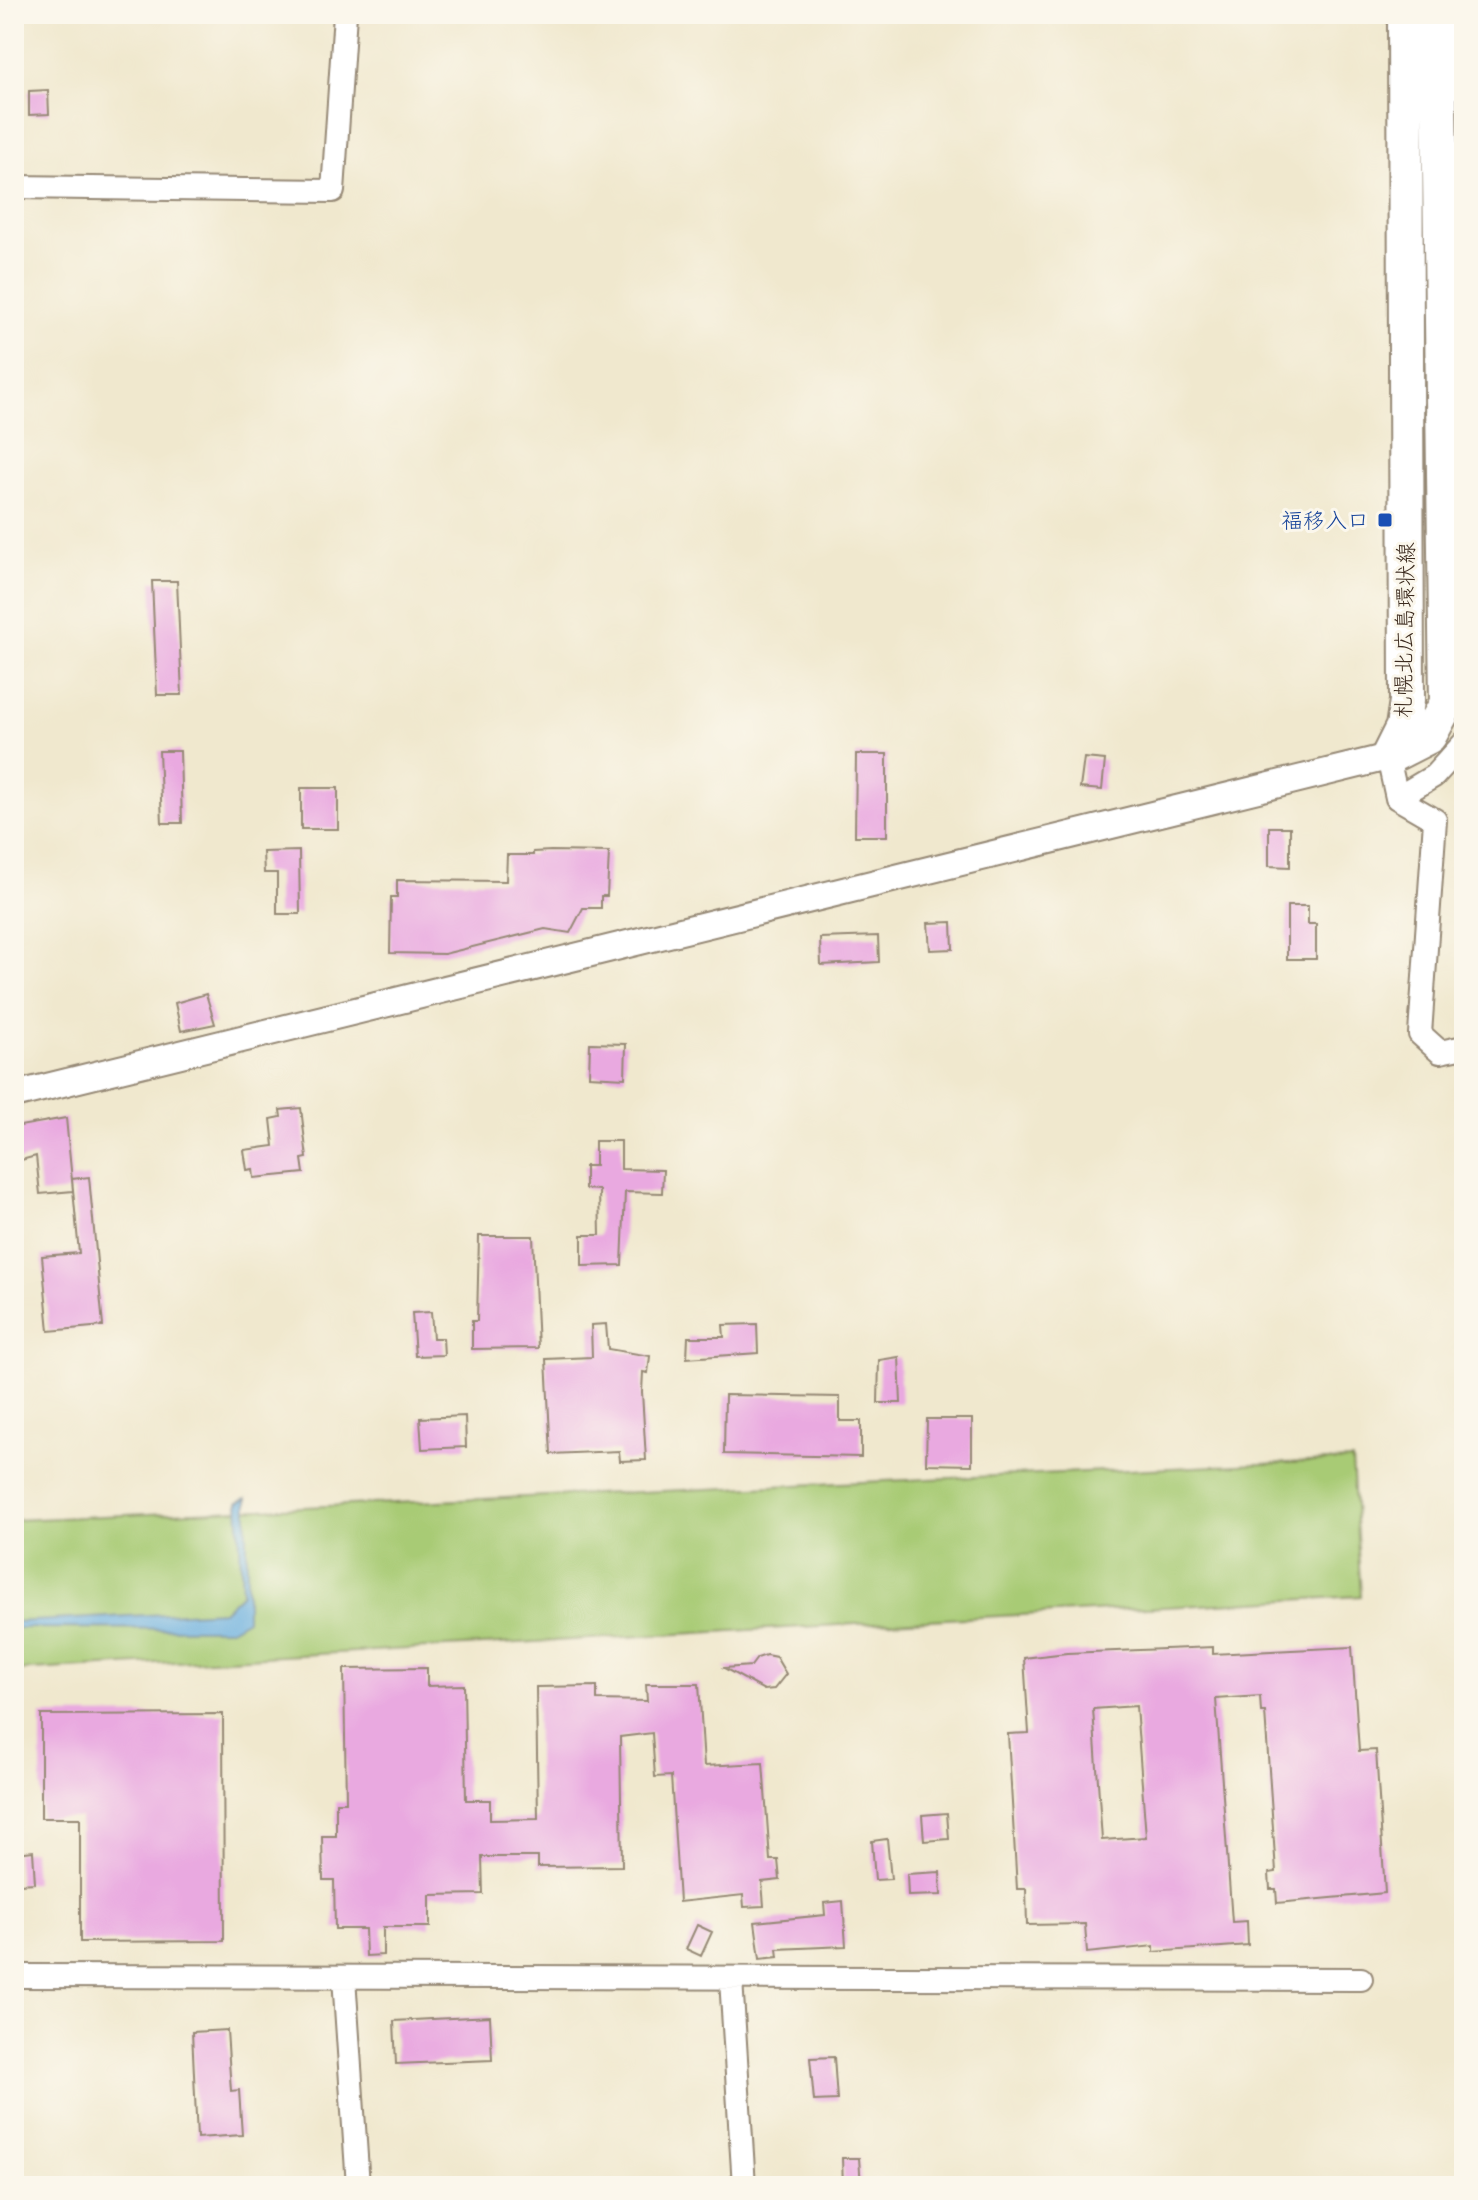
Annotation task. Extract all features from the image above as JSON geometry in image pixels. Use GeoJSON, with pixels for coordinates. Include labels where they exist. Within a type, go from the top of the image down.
{"type":"FeatureCollection","features":[{"type":"Feature","properties":{"kind":"main road","name":"札幌北広島環状線"},"geometry":{"type":"LineString","coordinates":[[1388,757],[1403,727],[1407,701],[1405,14]]}},
{"type":"Feature","properties":{"kind":"main road","name":"札幌北広島環状線"},"geometry":{"type":"LineString","coordinates":[[1388,757],[1429,736],[1447,703],[1438,14]]}},
{"type":"Feature","properties":{"kind":"street"},"geometry":{"type":"LineString","coordinates":[[14,187],[333,191],[345,14]]}},
{"type":"Feature","properties":{"kind":"street"},"geometry":{"type":"LineString","coordinates":[[1397,798],[1434,776],[1464,743]]}},
{"type":"Feature","properties":{"kind":"street"},"geometry":{"type":"LineString","coordinates":[[14,1095],[1388,757],[1397,798],[1435,820],[1420,1034],[1440,1052],[1464,1047]]}},
{"type":"Feature","properties":{"kind":"street"},"geometry":{"type":"LineString","coordinates":[[14,1976],[1361,1979]]}},
{"type":"Feature","properties":{"kind":"street"},"geometry":{"type":"LineString","coordinates":[[344,1977],[358,2186]]}},
{"type":"Feature","properties":{"kind":"street"},"geometry":{"type":"LineString","coordinates":[[731,1979],[744,2186]]}},
{"type":"Feature","properties":{"kind":"green space"},"geometry":{"type":"Polygon","coordinates":[[[1352,1460],[1361,1596],[14,1671],[14,1520],[1352,1460]]]}},
{"type":"Feature","properties":{"kind":"water"},"geometry":{"type":"Polygon","coordinates":[[[247,1498],[247,1619],[230,1629],[14,1628],[14,1622],[223,1611],[242,1593],[238,1502],[247,1498]]]}},
{"type":"Feature","properties":{"kind":"building"},"geometry":{"type":"Polygon","coordinates":[[[48,90],[49,114],[29,115],[29,91],[48,90]]]}},
{"type":"Feature","properties":{"kind":"building"},"geometry":{"type":"Polygon","coordinates":[[[152,581],[177,581],[182,695],[157,695],[152,581]]]}},
{"type":"Feature","properties":{"kind":"building"},"geometry":{"type":"Polygon","coordinates":[[[159,751],[180,751],[182,823],[162,823],[159,751]]]}},
{"type":"Feature","properties":{"kind":"building"},"geometry":{"type":"Polygon","coordinates":[[[856,754],[887,754],[887,836],[855,836],[856,754]]]}},
{"type":"Feature","properties":{"kind":"building"},"geometry":{"type":"Polygon","coordinates":[[[1084,758],[1105,760],[1102,790],[1080,788],[1084,758]]]}},
{"type":"Feature","properties":{"kind":"building"},"geometry":{"type":"Polygon","coordinates":[[[301,788],[338,788],[338,829],[301,829],[301,788]]]}},
{"type":"Feature","properties":{"kind":"building"},"geometry":{"type":"Polygon","coordinates":[[[1269,827],[1290,827],[1290,867],[1269,866],[1269,827]]]}},
{"type":"Feature","properties":{"kind":"building"},"geometry":{"type":"Polygon","coordinates":[[[299,851],[300,914],[277,914],[277,873],[264,873],[263,852],[299,851]]]}},
{"type":"Feature","properties":{"kind":"building"},"geometry":{"type":"Polygon","coordinates":[[[551,851],[609,852],[607,896],[601,896],[601,908],[583,908],[570,933],[545,929],[444,954],[390,953],[391,897],[397,897],[397,880],[506,881],[507,855],[551,851]]]}},
{"type":"Feature","properties":{"kind":"building"},"geometry":{"type":"Polygon","coordinates":[[[1287,906],[1308,906],[1308,924],[1316,924],[1316,959],[1287,959],[1287,906]]]}},
{"type":"Feature","properties":{"kind":"building"},"geometry":{"type":"Polygon","coordinates":[[[952,922],[953,949],[930,950],[928,923],[952,922]]]}},
{"type":"Feature","properties":{"kind":"building"},"geometry":{"type":"Polygon","coordinates":[[[878,936],[879,962],[821,965],[820,938],[878,936]]]}},
{"type":"Feature","properties":{"kind":"building"},"geometry":{"type":"Polygon","coordinates":[[[206,994],[215,1024],[181,1031],[175,1003],[206,994]]]}},
{"type":"Feature","properties":{"kind":"building"},"geometry":{"type":"Polygon","coordinates":[[[590,1043],[626,1044],[625,1078],[589,1076],[590,1043]]]}},
{"type":"Feature","properties":{"kind":"building"},"geometry":{"type":"Polygon","coordinates":[[[301,1108],[307,1158],[302,1159],[304,1173],[254,1178],[253,1169],[247,1170],[244,1150],[274,1146],[271,1119],[281,1117],[280,1110],[301,1108]]]}},
{"type":"Feature","properties":{"kind":"building"},"geometry":{"type":"Polygon","coordinates":[[[66,1118],[73,1191],[40,1194],[36,1156],[14,1162],[14,1127],[66,1118]]]}},
{"type":"Feature","properties":{"kind":"building"},"geometry":{"type":"Polygon","coordinates":[[[595,1141],[621,1141],[621,1169],[663,1170],[662,1193],[625,1192],[622,1265],[582,1266],[582,1235],[600,1235],[599,1190],[585,1189],[585,1166],[595,1166],[595,1141]]]}},
{"type":"Feature","properties":{"kind":"building"},"geometry":{"type":"Polygon","coordinates":[[[89,1177],[103,1326],[49,1331],[42,1256],[79,1253],[72,1179],[89,1177]]]}},
{"type":"Feature","properties":{"kind":"building"},"geometry":{"type":"Polygon","coordinates":[[[479,1236],[533,1236],[538,1348],[472,1349],[472,1321],[477,1321],[479,1236]]]}},
{"type":"Feature","properties":{"kind":"building"},"geometry":{"type":"Polygon","coordinates":[[[431,1312],[433,1338],[443,1338],[444,1355],[415,1356],[412,1313],[431,1312]]]}},
{"type":"Feature","properties":{"kind":"building"},"geometry":{"type":"Polygon","coordinates":[[[606,1324],[608,1349],[650,1356],[648,1373],[643,1372],[642,1392],[646,1460],[620,1461],[619,1451],[551,1454],[546,1359],[592,1357],[591,1325],[606,1324]]]}},
{"type":"Feature","properties":{"kind":"building"},"geometry":{"type":"Polygon","coordinates":[[[757,1324],[758,1353],[687,1358],[688,1337],[724,1337],[723,1325],[757,1324]]]}},
{"type":"Feature","properties":{"kind":"building"},"geometry":{"type":"Polygon","coordinates":[[[899,1357],[901,1403],[878,1403],[879,1360],[899,1357]]]}},
{"type":"Feature","properties":{"kind":"building"},"geometry":{"type":"Polygon","coordinates":[[[725,1395],[840,1397],[840,1421],[861,1421],[861,1457],[724,1454],[725,1395]]]}},
{"type":"Feature","properties":{"kind":"building"},"geometry":{"type":"Polygon","coordinates":[[[465,1416],[466,1447],[422,1449],[420,1418],[465,1416]]]}},
{"type":"Feature","properties":{"kind":"building"},"geometry":{"type":"Polygon","coordinates":[[[927,1419],[972,1419],[972,1465],[926,1464],[927,1419]]]}},
{"type":"Feature","properties":{"kind":"building"},"geometry":{"type":"Polygon","coordinates":[[[1213,1647],[1213,1654],[1352,1647],[1359,1751],[1376,1750],[1385,1893],[1277,1903],[1276,1889],[1270,1889],[1269,1873],[1276,1872],[1265,1712],[1261,1712],[1260,1696],[1216,1699],[1232,1922],[1247,1921],[1248,1945],[1154,1952],[1154,1946],[1087,1953],[1085,1924],[1027,1925],[1026,1889],[1017,1889],[1008,1734],[1029,1733],[1024,1658],[1067,1653],[1213,1647]],[[1136,1706],[1093,1709],[1102,1840],[1146,1837],[1136,1706]]]}},
{"type":"Feature","properties":{"kind":"building"},"geometry":{"type":"Polygon","coordinates":[[[766,1655],[776,1657],[786,1674],[774,1689],[764,1690],[724,1668],[751,1666],[757,1658],[766,1655]]]}},
{"type":"Feature","properties":{"kind":"building"},"geometry":{"type":"Polygon","coordinates":[[[427,1668],[427,1686],[464,1685],[466,1800],[490,1800],[490,1820],[538,1819],[536,1687],[597,1686],[597,1700],[647,1701],[646,1684],[699,1684],[704,1766],[763,1763],[770,1860],[778,1860],[780,1880],[762,1882],[764,1906],[744,1907],[743,1895],[679,1902],[671,1776],[655,1777],[652,1733],[620,1737],[622,1866],[538,1867],[538,1857],[482,1857],[483,1894],[430,1895],[430,1927],[383,1927],[383,1955],[366,1956],[365,1929],[335,1929],[334,1880],[323,1880],[322,1836],[336,1836],[336,1802],[346,1802],[344,1669],[427,1668]]]}},
{"type":"Feature","properties":{"kind":"building"},"geometry":{"type":"Polygon","coordinates":[[[223,1714],[224,1941],[80,1942],[80,1818],[41,1818],[41,1715],[223,1714]]]}},
{"type":"Feature","properties":{"kind":"building"},"geometry":{"type":"Polygon","coordinates":[[[947,1813],[949,1839],[924,1841],[922,1815],[947,1813]]]}},
{"type":"Feature","properties":{"kind":"building"},"geometry":{"type":"Polygon","coordinates":[[[887,1839],[891,1879],[875,1880],[872,1841],[887,1839]]]}},
{"type":"Feature","properties":{"kind":"building"},"geometry":{"type":"Polygon","coordinates":[[[33,1851],[35,1883],[19,1884],[16,1853],[33,1851]]]}},
{"type":"Feature","properties":{"kind":"building"},"geometry":{"type":"Polygon","coordinates":[[[940,1872],[941,1895],[908,1896],[907,1874],[940,1872]]]}},
{"type":"Feature","properties":{"kind":"building"},"geometry":{"type":"Polygon","coordinates":[[[843,1901],[846,1946],[777,1949],[778,1957],[760,1959],[755,1922],[825,1915],[824,1903],[843,1901]]]}},
{"type":"Feature","properties":{"kind":"building"},"geometry":{"type":"Polygon","coordinates":[[[697,1925],[712,1932],[701,1956],[686,1949],[697,1925]]]}},
{"type":"Feature","properties":{"kind":"building"},"geometry":{"type":"Polygon","coordinates":[[[490,2016],[492,2060],[396,2064],[394,2021],[490,2016]]]}},
{"type":"Feature","properties":{"kind":"building"},"geometry":{"type":"Polygon","coordinates":[[[227,2030],[231,2091],[239,2090],[242,2135],[197,2138],[192,2032],[227,2030]]]}},
{"type":"Feature","properties":{"kind":"building"},"geometry":{"type":"Polygon","coordinates":[[[834,2057],[837,2100],[814,2101],[810,2058],[834,2057]]]}},
{"type":"Feature","properties":{"kind":"building"},"geometry":{"type":"Polygon","coordinates":[[[842,2158],[859,2158],[861,2186],[843,2186],[842,2158]]]}},
{"type":"Feature","properties":{"kind":"place","name":"福移入口"},"geometry":{"type":"Point","coordinates":[1385,520]}}]}
